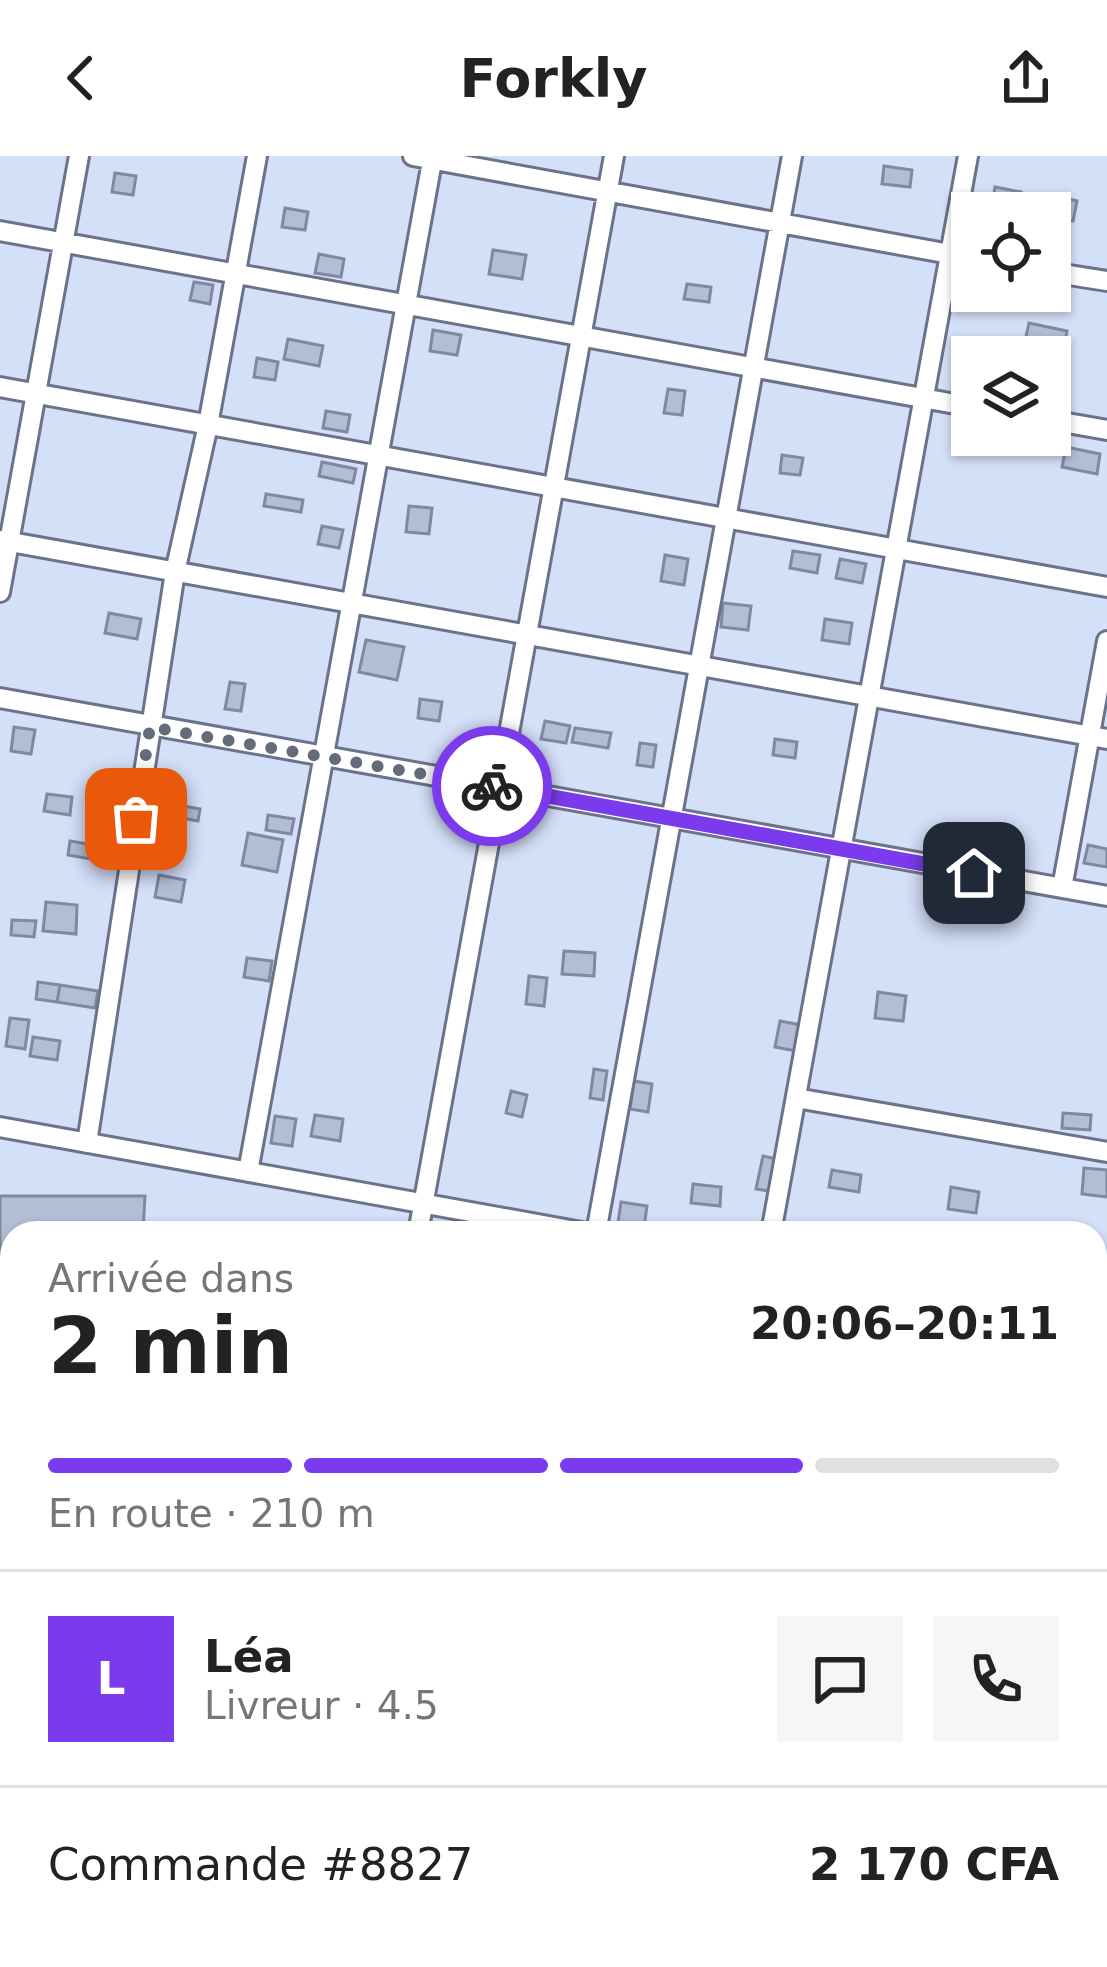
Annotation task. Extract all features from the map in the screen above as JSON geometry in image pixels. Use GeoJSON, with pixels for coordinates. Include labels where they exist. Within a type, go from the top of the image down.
{"type":"FeatureCollection","features":[{"type":"Feature","properties":{"kind":"street"},"geometry":{"type":"LineString","coordinates":[[0,592],[4,541],[80,156]]}},
{"type":"Feature","properties":{"kind":"street"},"geometry":{"type":"LineString","coordinates":[[87,1143],[175,572],[208,425],[257,156]]}},
{"type":"Feature","properties":{"kind":"street"},"geometry":{"type":"LineString","coordinates":[[420,1221],[614,156]]}},
{"type":"Feature","properties":{"kind":"street"},"geometry":{"type":"LineString","coordinates":[[598,1221],[792,156]]}},
{"type":"Feature","properties":{"kind":"street"},"geometry":{"type":"LineString","coordinates":[[773,1221],[968,156]]}},
{"type":"Feature","properties":{"kind":"street"},"geometry":{"type":"LineString","coordinates":[[248,1172],[406,304],[426,157],[950,254]]}},
{"type":"Feature","properties":{"kind":"street"},"geometry":{"type":"LineString","coordinates":[[0,231],[951,404]]}},
{"type":"Feature","properties":{"kind":"street"},"geometry":{"type":"LineString","coordinates":[[1071,275],[1107,281]]}},
{"type":"Feature","properties":{"kind":"street"},"geometry":{"type":"LineString","coordinates":[[0,387],[1107,587]]}},
{"type":"Feature","properties":{"kind":"street"},"geometry":{"type":"LineString","coordinates":[[1071,424],[1107,430]]}},
{"type":"Feature","properties":{"kind":"street"},"geometry":{"type":"LineString","coordinates":[[4,541],[1098,738]]}},
{"type":"Feature","properties":{"kind":"street"},"geometry":{"type":"LineString","coordinates":[[1062,888],[1098,738],[1107,640]]}},
{"type":"Feature","properties":{"kind":"street"},"geometry":{"type":"LineString","coordinates":[[0,698],[1107,896]]}},
{"type":"Feature","properties":{"kind":"street"},"geometry":{"type":"LineString","coordinates":[[796,1098],[1107,1152]]}},
{"type":"Feature","properties":{"kind":"street"},"geometry":{"type":"LineString","coordinates":[[0,1127],[519,1221]]}},
{"type":"Feature","properties":{"kind":"building"},"geometry":{"type":"Polygon","coordinates":[[[884,166],[912,170],[910,187],[882,184],[884,166]]]}},
{"type":"Feature","properties":{"kind":"building"},"geometry":{"type":"Polygon","coordinates":[[[115,173],[136,176],[133,195],[112,192],[115,173]]]}},
{"type":"Feature","properties":{"kind":"building"},"geometry":{"type":"Polygon","coordinates":[[[285,208],[308,212],[305,230],[282,227],[285,208]]]}},
{"type":"Feature","properties":{"kind":"building"},"geometry":{"type":"Polygon","coordinates":[[[493,250],[526,255],[522,279],[489,274],[493,250]]]}},
{"type":"Feature","properties":{"kind":"building"},"geometry":{"type":"Polygon","coordinates":[[[319,254],[344,259],[341,277],[315,273],[319,254]]]}},
{"type":"Feature","properties":{"kind":"building"},"geometry":{"type":"Polygon","coordinates":[[[194,282],[213,285],[210,304],[190,300],[194,282]]]}},
{"type":"Feature","properties":{"kind":"building"},"geometry":{"type":"Polygon","coordinates":[[[687,284],[711,287],[709,302],[684,299],[687,284]]]}},
{"type":"Feature","properties":{"kind":"building"},"geometry":{"type":"Polygon","coordinates":[[[1029,323],[1067,331],[1066,336],[1026,336],[1029,323]]]}},
{"type":"Feature","properties":{"kind":"building"},"geometry":{"type":"Polygon","coordinates":[[[433,330],[461,335],[457,355],[430,351],[433,330]]]}},
{"type":"Feature","properties":{"kind":"building"},"geometry":{"type":"Polygon","coordinates":[[[288,339],[323,346],[319,366],[284,359],[288,339]]]}},
{"type":"Feature","properties":{"kind":"building"},"geometry":{"type":"Polygon","coordinates":[[[257,358],[278,362],[275,380],[254,377],[257,358]]]}},
{"type":"Feature","properties":{"kind":"building"},"geometry":{"type":"Polygon","coordinates":[[[668,389],[685,391],[682,415],[664,413],[668,389]]]}},
{"type":"Feature","properties":{"kind":"building"},"geometry":{"type":"Polygon","coordinates":[[[326,411],[350,415],[347,432],[323,428],[326,411]]]}},
{"type":"Feature","properties":{"kind":"building"},"geometry":{"type":"Polygon","coordinates":[[[1071,448],[1100,454],[1097,474],[1062,467],[1071,448]]]}},
{"type":"Feature","properties":{"kind":"building"},"geometry":{"type":"Polygon","coordinates":[[[782,455],[803,458],[800,475],[780,473],[782,455]]]}},
{"type":"Feature","properties":{"kind":"building"},"geometry":{"type":"Polygon","coordinates":[[[322,462],[356,469],[353,483],[319,476],[322,462]]]}},
{"type":"Feature","properties":{"kind":"building"},"geometry":{"type":"Polygon","coordinates":[[[266,494],[303,500],[301,512],[264,506],[266,494]]]}},
{"type":"Feature","properties":{"kind":"building"},"geometry":{"type":"Polygon","coordinates":[[[409,506],[432,508],[429,534],[406,532],[409,506]]]}},
{"type":"Feature","properties":{"kind":"building"},"geometry":{"type":"Polygon","coordinates":[[[322,526],[343,530],[339,548],[318,544],[322,526]]]}},
{"type":"Feature","properties":{"kind":"building"},"geometry":{"type":"Polygon","coordinates":[[[793,551],[820,555],[817,573],[790,568],[793,551]]]}},
{"type":"Feature","properties":{"kind":"building"},"geometry":{"type":"Polygon","coordinates":[[[665,555],[688,559],[684,585],[661,581],[665,555]]]}},
{"type":"Feature","properties":{"kind":"building"},"geometry":{"type":"Polygon","coordinates":[[[840,559],[866,564],[862,583],[836,578],[840,559]]]}},
{"type":"Feature","properties":{"kind":"building"},"geometry":{"type":"Polygon","coordinates":[[[723,603],[751,606],[748,630],[721,627],[723,603]]]}},
{"type":"Feature","properties":{"kind":"building"},"geometry":{"type":"Polygon","coordinates":[[[109,613],[141,619],[137,639],[105,633],[109,613]]]}},
{"type":"Feature","properties":{"kind":"building"},"geometry":{"type":"Polygon","coordinates":[[[825,619],[852,623],[849,644],[822,640],[825,619]]]}},
{"type":"Feature","properties":{"kind":"building"},"geometry":{"type":"Polygon","coordinates":[[[366,640],[404,647],[397,680],[359,672],[366,640]]]}},
{"type":"Feature","properties":{"kind":"building"},"geometry":{"type":"Polygon","coordinates":[[[230,682],[245,684],[241,711],[225,709],[230,682]]]}},
{"type":"Feature","properties":{"kind":"building"},"geometry":{"type":"Polygon","coordinates":[[[420,699],[442,702],[439,721],[418,718],[420,699]]]}},
{"type":"Feature","properties":{"kind":"building"},"geometry":{"type":"Polygon","coordinates":[[[545,721],[570,726],[566,743],[541,739],[545,721]]]}},
{"type":"Feature","properties":{"kind":"building"},"geometry":{"type":"Polygon","coordinates":[[[14,727],[35,730],[31,754],[11,751],[14,727]]]}},
{"type":"Feature","properties":{"kind":"building"},"geometry":{"type":"Polygon","coordinates":[[[575,728],[611,733],[608,748],[572,742],[575,728]]]}},
{"type":"Feature","properties":{"kind":"building"},"geometry":{"type":"Polygon","coordinates":[[[775,739],[797,742],[795,758],[773,755],[775,739]]]}},
{"type":"Feature","properties":{"kind":"building"},"geometry":{"type":"Polygon","coordinates":[[[640,743],[656,745],[653,767],[637,765],[640,743]]]}},
{"type":"Feature","properties":{"kind":"building"},"geometry":{"type":"Polygon","coordinates":[[[47,794],[72,797],[70,815],[44,811],[47,794]]]}},
{"type":"Feature","properties":{"kind":"building"},"geometry":{"type":"Polygon","coordinates":[[[167,803],[200,809],[198,821],[165,815],[167,803]]]}},
{"type":"Feature","properties":{"kind":"building"},"geometry":{"type":"Polygon","coordinates":[[[94,805],[116,809],[113,825],[92,821],[94,805]]]}},
{"type":"Feature","properties":{"kind":"building"},"geometry":{"type":"Polygon","coordinates":[[[268,815],[294,819],[291,834],[266,830],[268,815]]]}},
{"type":"Feature","properties":{"kind":"building"},"geometry":{"type":"Polygon","coordinates":[[[248,833],[283,840],[277,872],[242,865],[248,833]]]}},
{"type":"Feature","properties":{"kind":"building"},"geometry":{"type":"Polygon","coordinates":[[[70,841],[112,848],[109,862],[68,855],[70,841]]]}},
{"type":"Feature","properties":{"kind":"building"},"geometry":{"type":"Polygon","coordinates":[[[1088,845],[1107,849],[1107,867],[1084,863],[1088,845]]]}},
{"type":"Feature","properties":{"kind":"building"},"geometry":{"type":"Polygon","coordinates":[[[159,875],[185,880],[181,902],[155,897],[159,875]]]}},
{"type":"Feature","properties":{"kind":"building"},"geometry":{"type":"Polygon","coordinates":[[[46,902],[77,905],[76,934],[43,931],[46,902]]]}},
{"type":"Feature","properties":{"kind":"building"},"geometry":{"type":"Polygon","coordinates":[[[12,920],[36,921],[34,937],[11,935],[12,920]]]}},
{"type":"Feature","properties":{"kind":"building"},"geometry":{"type":"Polygon","coordinates":[[[564,951],[595,953],[594,976],[562,974],[564,951]]]}},
{"type":"Feature","properties":{"kind":"building"},"geometry":{"type":"Polygon","coordinates":[[[247,958],[272,961],[269,981],[244,977],[247,958]]]}},
{"type":"Feature","properties":{"kind":"building"},"geometry":{"type":"Polygon","coordinates":[[[529,976],[547,978],[544,1006],[526,1004],[529,976]]]}},
{"type":"Feature","properties":{"kind":"building"},"geometry":{"type":"Polygon","coordinates":[[[38,982],[60,985],[57,1002],[36,999],[38,982]]]}},
{"type":"Feature","properties":{"kind":"building"},"geometry":{"type":"Polygon","coordinates":[[[60,985],[98,991],[95,1008],[57,1002],[60,985]]]}},
{"type":"Feature","properties":{"kind":"building"},"geometry":{"type":"Polygon","coordinates":[[[878,992],[906,996],[903,1021],[875,1018],[878,992]]]}},
{"type":"Feature","properties":{"kind":"building"},"geometry":{"type":"Polygon","coordinates":[[[10,1018],[29,1020],[25,1049],[6,1046],[10,1018]]]}},
{"type":"Feature","properties":{"kind":"building"},"geometry":{"type":"Polygon","coordinates":[[[780,1021],[801,1025],[796,1051],[775,1047],[780,1021]]]}},
{"type":"Feature","properties":{"kind":"building"},"geometry":{"type":"Polygon","coordinates":[[[33,1037],[60,1041],[57,1060],[30,1056],[33,1037]]]}},
{"type":"Feature","properties":{"kind":"building"},"geometry":{"type":"Polygon","coordinates":[[[594,1069],[607,1071],[603,1100],[590,1098],[594,1069]]]}},
{"type":"Feature","properties":{"kind":"building"},"geometry":{"type":"Polygon","coordinates":[[[634,1081],[652,1084],[648,1112],[630,1109],[634,1081]]]}},
{"type":"Feature","properties":{"kind":"building"},"geometry":{"type":"Polygon","coordinates":[[[511,1091],[527,1095],[522,1117],[506,1113],[511,1091]]]}},
{"type":"Feature","properties":{"kind":"building"},"geometry":{"type":"Polygon","coordinates":[[[1063,1113],[1091,1115],[1090,1130],[1062,1128],[1063,1113]]]}},
{"type":"Feature","properties":{"kind":"building"},"geometry":{"type":"Polygon","coordinates":[[[315,1115],[343,1119],[340,1141],[311,1136],[315,1115]]]}},
{"type":"Feature","properties":{"kind":"building"},"geometry":{"type":"Polygon","coordinates":[[[275,1116],[296,1119],[292,1146],[271,1143],[275,1116]]]}},
{"type":"Feature","properties":{"kind":"building"},"geometry":{"type":"Polygon","coordinates":[[[763,1156],[776,1159],[769,1191],[756,1189],[763,1156]]]}},
{"type":"Feature","properties":{"kind":"building"},"geometry":{"type":"Polygon","coordinates":[[[1084,1168],[1107,1170],[1107,1197],[1082,1194],[1084,1168]]]}},
{"type":"Feature","properties":{"kind":"building"},"geometry":{"type":"Polygon","coordinates":[[[832,1170],[861,1175],[859,1192],[829,1187],[832,1170]]]}},
{"type":"Feature","properties":{"kind":"building"},"geometry":{"type":"Polygon","coordinates":[[[693,1184],[721,1187],[720,1206],[691,1203],[693,1184]]]}},
{"type":"Feature","properties":{"kind":"building"},"geometry":{"type":"Polygon","coordinates":[[[951,1187],[979,1192],[976,1213],[948,1209],[951,1187]]]}},
{"type":"Feature","properties":{"kind":"building"},"geometry":{"type":"Polygon","coordinates":[[[0,1196],[145,1196],[144,1221],[0,1221],[0,1196]]]}},
{"type":"Feature","properties":{"kind":"building"},"geometry":{"type":"Polygon","coordinates":[[[621,1202],[647,1206],[645,1221],[618,1221],[621,1202]]]}},
{"type":"Feature","properties":{"kind":"way so far"},"geometry":{"type":"LineString","coordinates":[[136,819],[150,727],[492,786]]}},
{"type":"Feature","properties":{"kind":"route"},"geometry":{"type":"LineString","coordinates":[[492,786],[974,873]]}}]}
